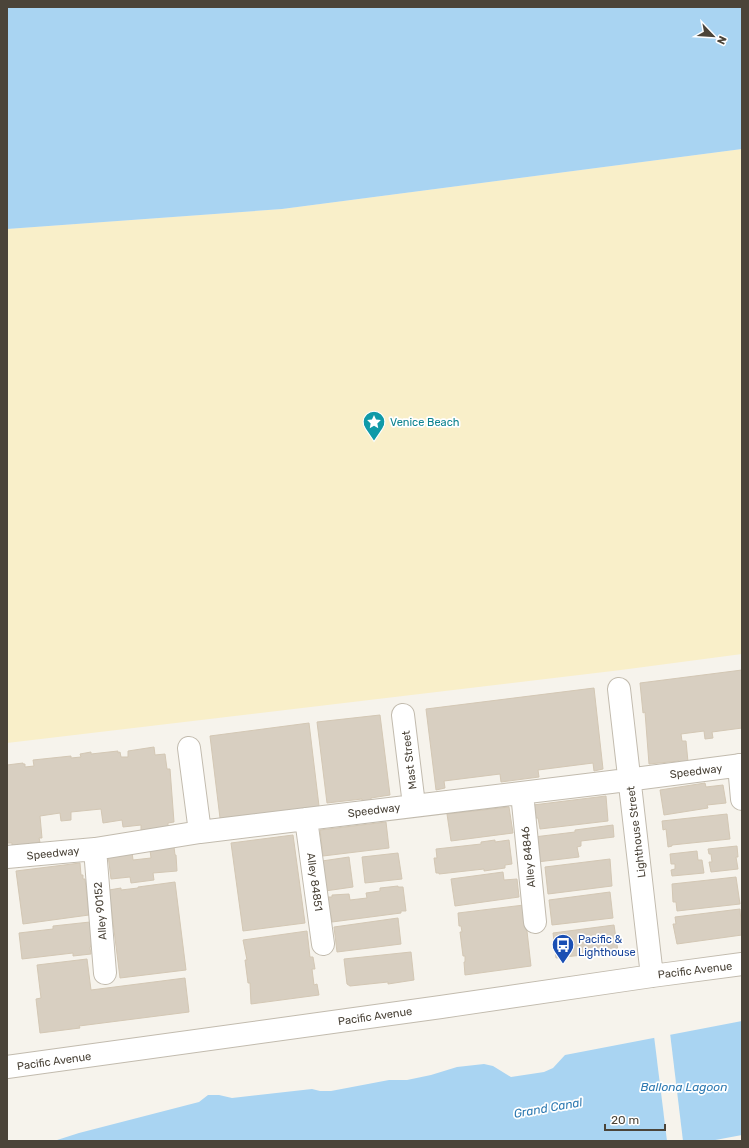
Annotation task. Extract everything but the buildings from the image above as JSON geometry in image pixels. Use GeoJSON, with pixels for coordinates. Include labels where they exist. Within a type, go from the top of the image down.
{"type":"FeatureCollection","features":[{"type":"Feature","properties":{"kind":"street","name":"Lighthouse Street"},"geometry":{"type":"LineString","coordinates":[[619,689],[652,976]]}},
{"type":"Feature","properties":{"kind":"street","name":"Mast Street"},"geometry":{"type":"LineString","coordinates":[[403,716],[414,805]]}},
{"type":"Feature","properties":{"kind":"street"},"geometry":{"type":"LineString","coordinates":[[189,748],[200,832]]}},
{"type":"Feature","properties":{"kind":"street","name":"Speedway"},"geometry":{"type":"LineString","coordinates":[[7,857],[95,849],[200,832],[740,765]]}},
{"type":"Feature","properties":{"kind":"street"},"geometry":{"type":"LineString","coordinates":[[740,765],[742,799]]}},
{"type":"Feature","properties":{"kind":"street","name":"Alley 84846"},"geometry":{"type":"LineString","coordinates":[[522,793],[535,922]]}},
{"type":"Feature","properties":{"kind":"street","name":"Alley 84851"},"geometry":{"type":"LineString","coordinates":[[306,819],[324,944]]}},
{"type":"Feature","properties":{"kind":"street","name":"Alley 90152"},"geometry":{"type":"LineString","coordinates":[[95,849],[105,972]]}},
{"type":"Feature","properties":{"kind":"street","name":"Pacific Avenue"},"geometry":{"type":"LineString","coordinates":[[7,1067],[742,964]]}},
{"type":"Feature","properties":{"kind":"sand","name":"Venice Beach"},"geometry":{"type":"Polygon","coordinates":[[[742,149],[742,654],[621,670],[7,743],[7,229],[282,209],[742,149]]]}},
{"type":"Feature","properties":{"kind":"water"},"geometry":{"type":"Polygon","coordinates":[[[7,7],[742,7],[742,149],[282,209],[7,229],[7,7]]]}},
{"type":"Feature","properties":{"kind":"water","name":"Ballona Lagoon"},"geometry":{"type":"Polygon","coordinates":[[[742,1021],[742,1135],[710,1141],[54,1141],[79,1133],[199,1102],[208,1095],[219,1095],[232,1098],[312,1089],[331,1091],[389,1080],[407,1080],[431,1075],[457,1067],[484,1064],[493,1066],[511,1077],[544,1072],[553,1068],[565,1055],[742,1021]]]}},
{"type":"Feature","properties":{"kind":"pier"},"geometry":{"type":"Polygon","coordinates":[[[670,1033],[683,1141],[667,1141],[654,1036],[670,1033]]]}},
{"type":"Feature","properties":{"kind":"place","name":"Venice Beach"},"geometry":{"type":"Point","coordinates":[374,442]}},
{"type":"Feature","properties":{"kind":"place","name":"Pacific & Lighthouse"},"geometry":{"type":"Point","coordinates":[563,964]}},
{"type":"Feature","properties":{"kind":"water label","name":"Grand Canal"},"geometry":{"type":"Point","coordinates":[548,1108]}}]}
